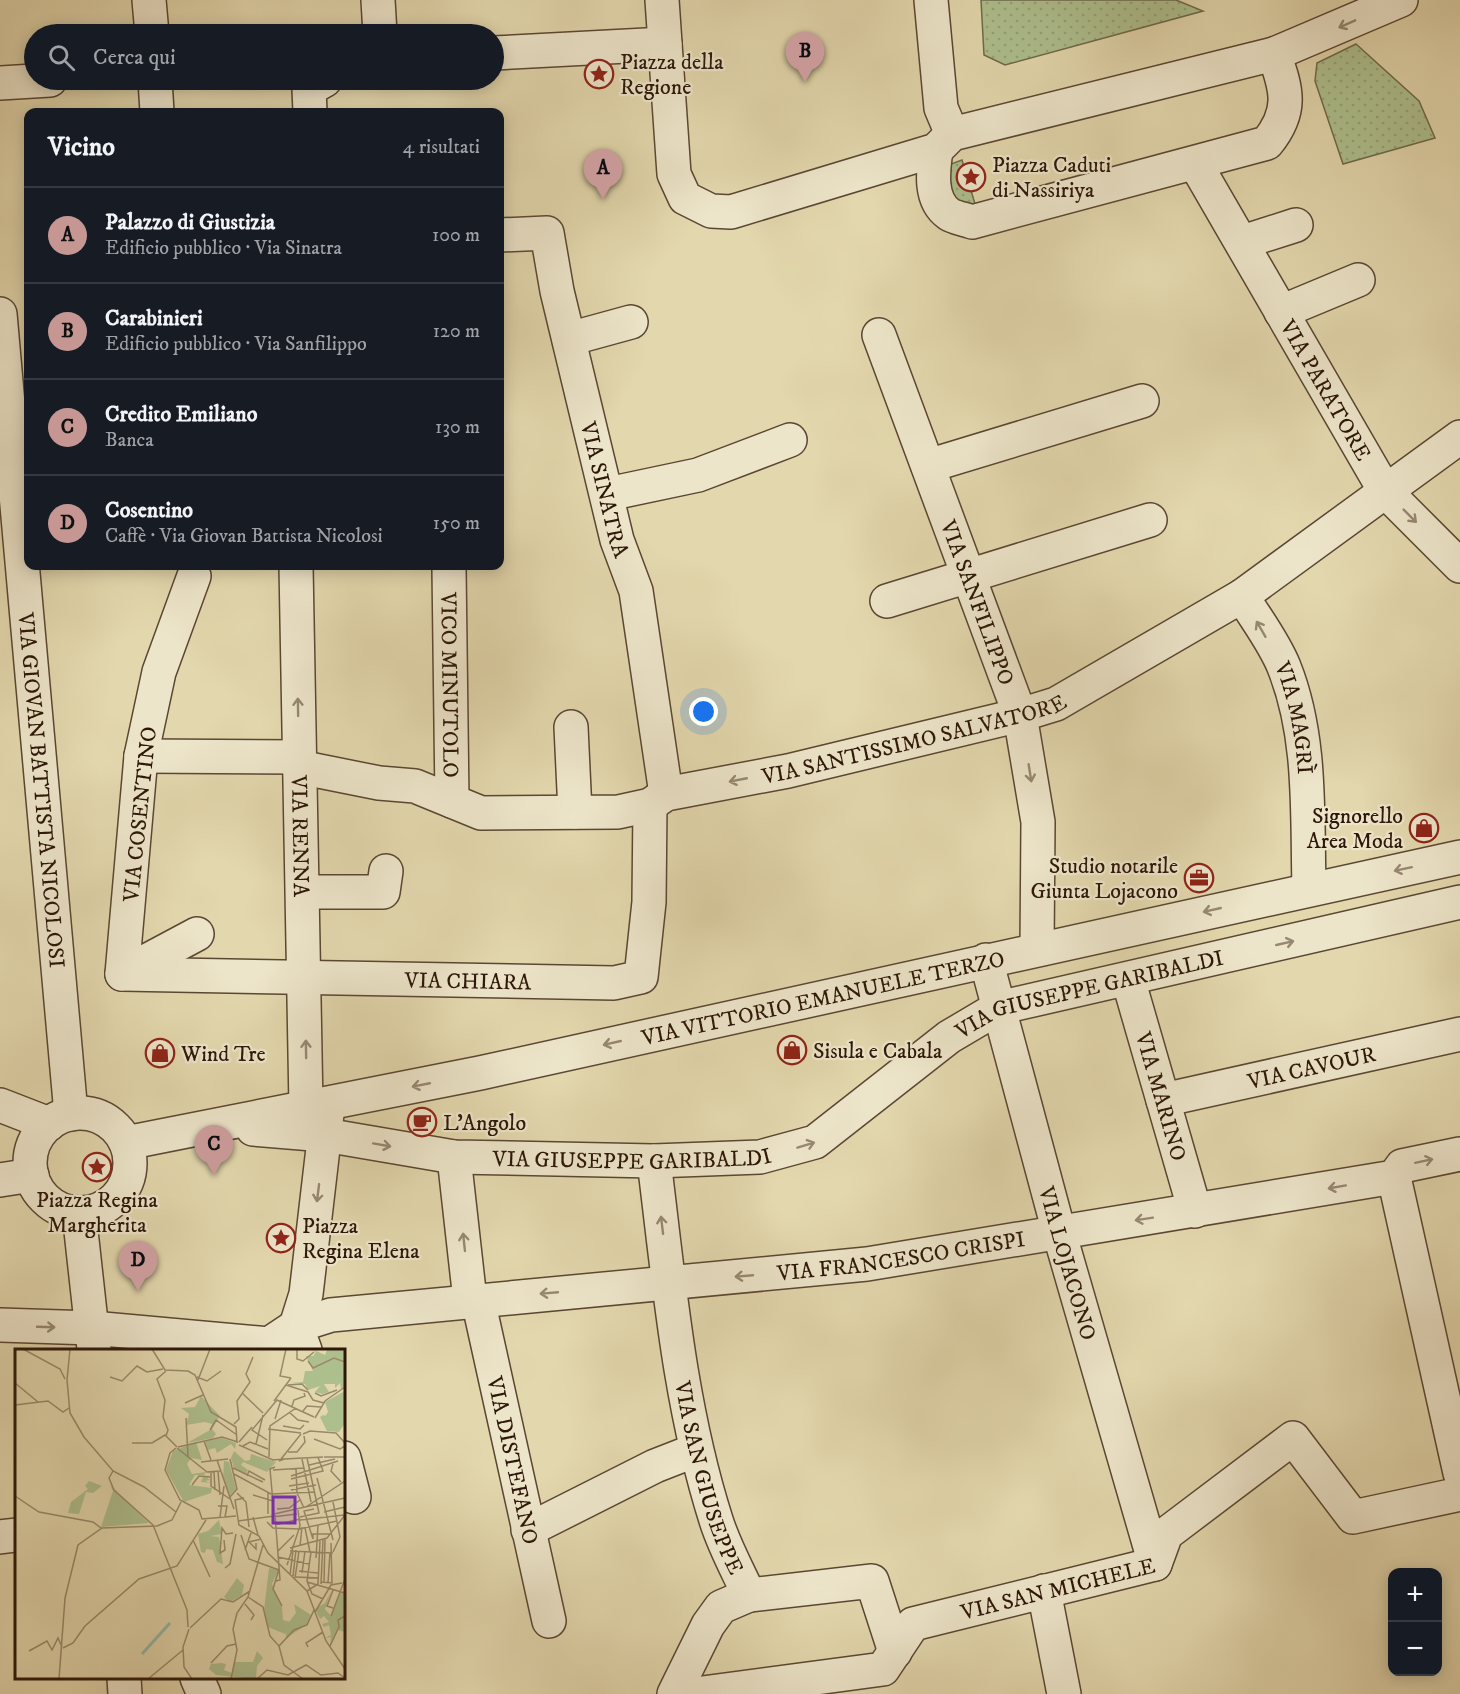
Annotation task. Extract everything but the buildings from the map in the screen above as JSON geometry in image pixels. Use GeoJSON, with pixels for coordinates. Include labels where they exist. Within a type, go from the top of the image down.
{"type":"FeatureCollection","features":[{"type":"Feature","properties":{"kind":"street"},"geometry":{"type":"LineString","coordinates":[[150,0],[151,24]]}},
{"type":"Feature","properties":{"kind":"street"},"geometry":{"type":"LineString","coordinates":[[378,0],[379,24]]}},
{"type":"Feature","properties":{"kind":"street"},"geometry":{"type":"LineString","coordinates":[[662,0],[674,174],[684,198],[711,212],[730,212],[944,142],[1274,54],[1401,0]]}},
{"type":"Feature","properties":{"kind":"street"},"geometry":{"type":"LineString","coordinates":[[931,0],[944,142],[932,176],[937,198],[949,214],[972,222],[1267,143],[1281,126],[1287,102],[1283,78],[1274,54]]}},
{"type":"Feature","properties":{"kind":"street"},"geometry":{"type":"LineString","coordinates":[[504,52],[665,44]]}},
{"type":"Feature","properties":{"kind":"street"},"geometry":{"type":"LineString","coordinates":[[0,83],[24,82]]}},
{"type":"Feature","properties":{"kind":"street"},"geometry":{"type":"LineString","coordinates":[[156,90],[157,108]]}},
{"type":"Feature","properties":{"kind":"street"},"geometry":{"type":"LineString","coordinates":[[309,90],[310,108]]}},
{"type":"Feature","properties":{"kind":"street","name":"VIA PARATORE"},"geometry":{"type":"LineString","coordinates":[[1195,163],[1243,242],[1385,491],[1460,566]]}},
{"type":"Feature","properties":{"kind":"street"},"geometry":{"type":"LineString","coordinates":[[1243,242],[1296,225]]}},
{"type":"Feature","properties":{"kind":"street","name":"VIA SINATRA"},"geometry":{"type":"LineString","coordinates":[[504,235],[547,233],[569,339],[608,494],[617,540],[636,591],[658,800]]}},
{"type":"Feature","properties":{"kind":"street"},"geometry":{"type":"LineString","coordinates":[[1281,312],[1358,280]]}},
{"type":"Feature","properties":{"kind":"street","name":"VIA GIOVAN BATTISTA NICOLOSI"},"geometry":{"type":"LineString","coordinates":[[0,314],[17,391],[14,617],[66,1053],[60,1119]]}},
{"type":"Feature","properties":{"kind":"street"},"geometry":{"type":"LineString","coordinates":[[569,339],[631,322]]}},
{"type":"Feature","properties":{"kind":"street","name":"VIA SANFILIPPO"},"geometry":{"type":"LineString","coordinates":[[879,335],[1020,715],[1038,822],[1037,949]]}},
{"type":"Feature","properties":{"kind":"street"},"geometry":{"type":"LineString","coordinates":[[928,466],[1143,401]]}},
{"type":"Feature","properties":{"kind":"street","name":"VIA SANTISSIMO SALVATORE"},"geometry":{"type":"LineString","coordinates":[[141,756],[299,762],[379,783],[415,786],[481,813],[618,812],[658,800],[1020,715],[1056,704],[1242,596],[1460,437]]}},
{"type":"Feature","properties":{"kind":"street"},"geometry":{"type":"LineString","coordinates":[[608,494],[698,475],[790,440]]}},
{"type":"Feature","properties":{"kind":"street"},"geometry":{"type":"LineString","coordinates":[[887,601],[1149,520]]}},
{"type":"Feature","properties":{"kind":"street","name":"VIA RENNA"},"geometry":{"type":"LineString","coordinates":[[296,570],[305,977],[317,1105],[325,1135],[301,1338]]}},
{"type":"Feature","properties":{"kind":"street","name":"VICO MINUTOLO"},"geometry":{"type":"LineString","coordinates":[[449,570],[452,801]]}},
{"type":"Feature","properties":{"kind":"street","name":"VIA COSENTINO"},"geometry":{"type":"LineString","coordinates":[[122,974],[141,756],[159,672],[194,576]]}},
{"type":"Feature","properties":{"kind":"street","name":"VIA MAGRÌ"},"geometry":{"type":"LineString","coordinates":[[1242,596],[1283,666],[1300,722],[1305,756],[1309,888]]}},
{"type":"Feature","properties":{"kind":"street"},"geometry":{"type":"LineString","coordinates":[[571,727],[575,812]]}},
{"type":"Feature","properties":{"kind":"street","name":"VIA CHIARA"},"geometry":{"type":"LineString","coordinates":[[122,974],[614,982],[641,977],[658,800]]}},
{"type":"Feature","properties":{"kind":"street","name":"VIA VITTORIO EMANUELE TERZO"},"geometry":{"type":"LineString","coordinates":[[126,1143],[480,1073],[1309,888],[1460,857]]}},
{"type":"Feature","properties":{"kind":"street"},"geometry":{"type":"LineString","coordinates":[[303,892],[383,892],[386,871]]}},
{"type":"Feature","properties":{"kind":"street","name":"VIA GIUSEPPE GARIBALDI"},"geometry":{"type":"LineString","coordinates":[[202,1128],[325,1135],[454,1157],[654,1161],[760,1157],[815,1142],[949,1037],[998,1008],[1460,902]]}},
{"type":"Feature","properties":{"kind":"street"},"geometry":{"type":"LineString","coordinates":[[122,974],[197,934]]}},
{"type":"Feature","properties":{"kind":"street","name":"VIA LOJACONO"},"geometry":{"type":"LineString","coordinates":[[986,960],[1059,1232],[1155,1564]]}},
{"type":"Feature","properties":{"kind":"street","name":"VIA MARINO"},"geometry":{"type":"LineString","coordinates":[[1128,979],[1195,1211]]}},
{"type":"Feature","properties":{"kind":"street","name":"VIA CAVOUR"},"geometry":{"type":"LineString","coordinates":[[1163,1100],[1460,1034]]}},
{"type":"Feature","properties":{"kind":"street"},"geometry":{"type":"LineString","coordinates":[[0,1105],[60,1119],[98,1116],[120,1132],[126,1143],[130,1159],[129,1176],[122,1191],[103,1207],[79,1213],[63,1210],[49,1202],[38,1190],[32,1175],[33,1147],[60,1119]]}},
{"type":"Feature","properties":{"kind":"street","name":"VIA FRANCESCO CRISPI"},"geometry":{"type":"LineString","coordinates":[[0,1325],[93,1339],[195,1344],[269,1344],[301,1338],[331,1315],[867,1264],[1394,1177],[1402,1166],[1460,1154]]}},
{"type":"Feature","properties":{"kind":"street","name":"VIA DISTEFANO"},"geometry":{"type":"LineString","coordinates":[[454,1157],[474,1300],[549,1621]]}},
{"type":"Feature","properties":{"kind":"street","name":"VIA SAN GIUSEPPE"},"geometry":{"type":"LineString","coordinates":[[654,1161],[686,1402],[696,1450],[716,1522],[749,1595],[872,1581],[895,1652]]}},
{"type":"Feature","properties":{"kind":"street"},"geometry":{"type":"LineString","coordinates":[[0,1180],[32,1175]]}},
{"type":"Feature","properties":{"kind":"street"},"geometry":{"type":"LineString","coordinates":[[1394,1177],[1460,1473]]}},
{"type":"Feature","properties":{"kind":"street"},"geometry":{"type":"LineString","coordinates":[[79,1213],[93,1339]]}},
{"type":"Feature","properties":{"kind":"street","name":"VIA SAN MICHELE"},"geometry":{"type":"LineString","coordinates":[[695,1694],[884,1669],[913,1624],[1155,1564],[1166,1534],[1293,1438],[1353,1517],[1460,1494]]}},
{"type":"Feature","properties":{"kind":"street"},"geometry":{"type":"LineString","coordinates":[[528,1530],[655,1466],[696,1450]]}},
{"type":"Feature","properties":{"kind":"street"},"geometry":{"type":"LineString","coordinates":[[345,1462],[354,1497]]}},
{"type":"Feature","properties":{"kind":"street"},"geometry":{"type":"LineString","coordinates":[[0,1537],[15,1535]]}},
{"type":"Feature","properties":{"kind":"street"},"geometry":{"type":"LineString","coordinates":[[1044,1591],[1064,1694]]}},
{"type":"Feature","properties":{"kind":"street"},"geometry":{"type":"LineString","coordinates":[[674,1694],[708,1625],[721,1607],[749,1595]]}},
{"type":"Feature","properties":{"kind":"street"},"geometry":{"type":"LineString","coordinates":[[124,1679],[125,1694]]}},
{"type":"Feature","properties":{"kind":"street"},"geometry":{"type":"LineString","coordinates":[[198,1679],[204,1694]]}},
{"type":"Feature","properties":{"kind":"green space"},"geometry":{"type":"Polygon","coordinates":[[[981,0],[1176,0],[1203,11],[1005,65],[984,55],[981,0]]]}},
{"type":"Feature","properties":{"kind":"green space"},"geometry":{"type":"Polygon","coordinates":[[[1356,44],[1419,101],[1435,138],[1343,164],[1315,81],[1317,63],[1356,44]]]}},
{"type":"Feature","properties":{"kind":"green space"},"geometry":{"type":"Polygon","coordinates":[[[962,160],[975,204],[966,206],[956,203],[945,174],[951,164],[962,160]]]}},
{"type":"Feature","properties":{"kind":"place","name":"Piazza della Regione"},"geometry":{"type":"Point","coordinates":[599,74]}},
{"type":"Feature","properties":{"kind":"place","name":"Carabinieri"},"geometry":{"type":"Point","coordinates":[805,82]}},
{"type":"Feature","properties":{"kind":"place","name":"Piazza Caduti di Nassiriya"},"geometry":{"type":"Point","coordinates":[971,177]}},
{"type":"Feature","properties":{"kind":"place","name":"Palazzo di Giustizia"},"geometry":{"type":"Point","coordinates":[603,199]}},
{"type":"Feature","properties":{"kind":"place","name":"Signorello Area Moda"},"geometry":{"type":"Point","coordinates":[1424,828]}},
{"type":"Feature","properties":{"kind":"place","name":"Studio notarile Giunta Lojacono"},"geometry":{"type":"Point","coordinates":[1199,878]}},
{"type":"Feature","properties":{"kind":"place","name":"Sisula e Cabala"},"geometry":{"type":"Point","coordinates":[792,1050]}},
{"type":"Feature","properties":{"kind":"place","name":"Wind Tre"},"geometry":{"type":"Point","coordinates":[160,1053]}},
{"type":"Feature","properties":{"kind":"place","name":"L'Angolo"},"geometry":{"type":"Point","coordinates":[422,1122]}},
{"type":"Feature","properties":{"kind":"place","name":"Piazza Regina Margherita"},"geometry":{"type":"Point","coordinates":[97,1167]}},
{"type":"Feature","properties":{"kind":"place","name":"Credito Emiliano"},"geometry":{"type":"Point","coordinates":[214,1175]}},
{"type":"Feature","properties":{"kind":"place","name":"Piazza Regina Elena"},"geometry":{"type":"Point","coordinates":[281,1238]}},
{"type":"Feature","properties":{"kind":"place","name":"Cosentino"},"geometry":{"type":"Point","coordinates":[138,1291]}}]}
